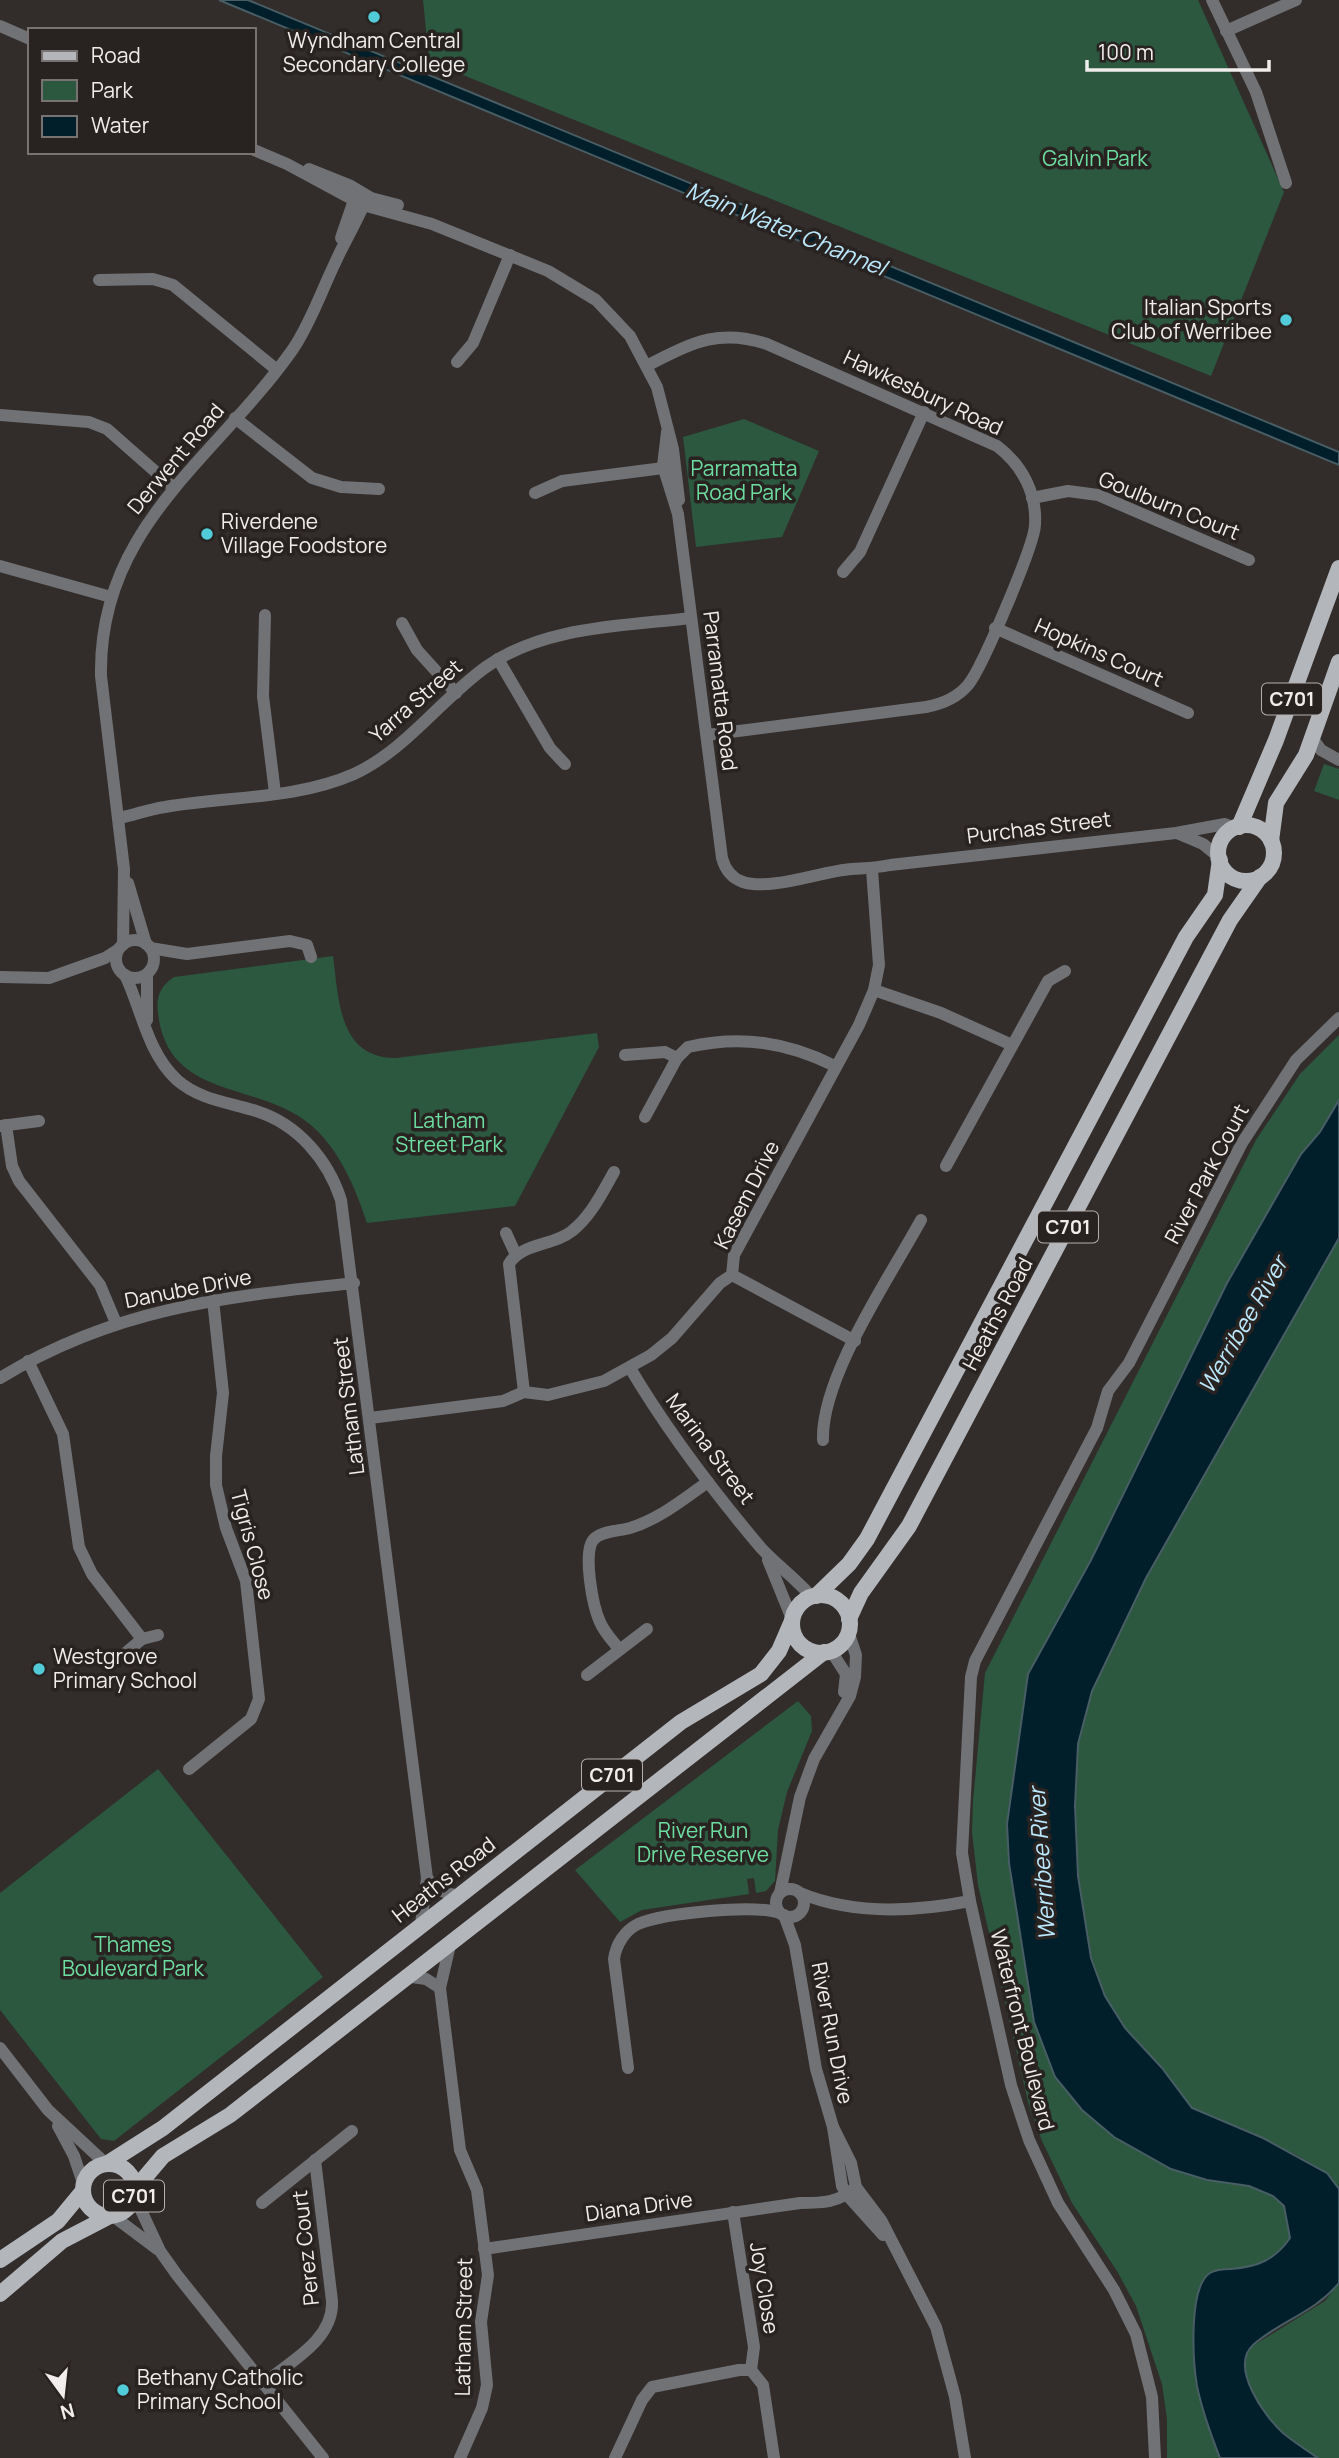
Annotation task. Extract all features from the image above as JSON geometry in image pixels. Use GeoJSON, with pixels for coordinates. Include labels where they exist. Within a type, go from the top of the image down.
{"type":"FeatureCollection","features":[{"type":"Feature","properties":{"kind":"main road","name":"C701"},"geometry":{"type":"LineString","coordinates":[[1219,859],[1222,840],[1237,827],[1272,750],[1339,568]]}},
{"type":"Feature","properties":{"kind":"main road","name":"C701"},"geometry":{"type":"LineString","coordinates":[[1260,877],[1273,861],[1271,841],[1276,803],[1313,739],[1339,662]]}},
{"type":"Feature","properties":{"kind":"main road"},"geometry":{"type":"LineString","coordinates":[[1237,827],[1256,827],[1271,841]]}},
{"type":"Feature","properties":{"kind":"main road"},"geometry":{"type":"LineString","coordinates":[[1219,859],[1226,872],[1237,879],[1247,881],[1260,877]]}},
{"type":"Feature","properties":{"kind":"main road","name":"Heaths Road"},"geometry":{"type":"LineString","coordinates":[[814,1596],[849,1564],[867,1539],[1186,937],[1215,895],[1219,859]]}},
{"type":"Feature","properties":{"kind":"main road","name":"Heaths Road"},"geometry":{"type":"LineString","coordinates":[[849,1625],[858,1597],[909,1526],[1230,920],[1260,877]]}},
{"type":"Feature","properties":{"kind":"main road","name":"C701"},"geometry":{"type":"LineString","coordinates":[[792,1620],[799,1605],[814,1596]]}},
{"type":"Feature","properties":{"kind":"main road"},"geometry":{"type":"LineString","coordinates":[[814,1596],[837,1601],[849,1625]]}},
{"type":"Feature","properties":{"kind":"main road"},"geometry":{"type":"LineString","coordinates":[[792,1620],[793,1632],[800,1643],[811,1651],[827,1651]]}},
{"type":"Feature","properties":{"kind":"main road","name":"Heaths Road"},"geometry":{"type":"LineString","coordinates":[[107,2163],[157,2133],[681,1722],[761,1674],[779,1651],[792,1620]]}},
{"type":"Feature","properties":{"kind":"main road","name":"C701"},"geometry":{"type":"LineString","coordinates":[[0,2294],[62,2241],[127,2209],[135,2192],[163,2156],[230,2115],[405,1976],[827,1651],[842,1643],[849,1625]]}},
{"type":"Feature","properties":{"kind":"main road","name":"C701"},"geometry":{"type":"LineString","coordinates":[[0,2260],[58,2221],[83,2188],[90,2171],[107,2163],[124,2168],[134,2181],[135,2192]]}},
{"type":"Feature","properties":{"kind":"main road","name":"C701"},"geometry":{"type":"LineString","coordinates":[[83,2188],[89,2208],[96,2213],[112,2216]]}},
{"type":"Feature","properties":{"kind":"street"},"geometry":{"type":"LineString","coordinates":[[1212,0],[1256,92],[1286,183]]}},
{"type":"Feature","properties":{"kind":"street"},"geometry":{"type":"LineString","coordinates":[[1226,31],[1296,0]]}},
{"type":"Feature","properties":{"kind":"street"},"geometry":{"type":"LineString","coordinates":[[0,26],[28,37]]}},
{"type":"Feature","properties":{"kind":"street","name":"Parramatta Road"},"geometry":{"type":"LineString","coordinates":[[256,151],[349,185],[360,200],[398,205],[432,224],[569,281],[596,300],[619,322],[648,365],[662,401],[667,432],[668,467],[678,514],[722,858],[728,872],[739,880],[754,884],[834,873],[872,875]]}},
{"type":"Feature","properties":{"kind":"street","name":"Derwent Road"},"geometry":{"type":"LineString","coordinates":[[121,947],[124,869],[101,676],[104,630],[111,597],[136,540],[174,488],[277,370],[304,333],[360,200]]}},
{"type":"Feature","properties":{"kind":"street"},"geometry":{"type":"LineString","coordinates":[[457,362],[473,343],[510,256]]}},
{"type":"Feature","properties":{"kind":"street"},"geometry":{"type":"LineString","coordinates":[[99,280],[153,279],[173,285],[277,370]]}},
{"type":"Feature","properties":{"kind":"street","name":"Hawkesbury Road"},"geometry":{"type":"LineString","coordinates":[[648,365],[706,338],[742,337],[982,438],[1004,452],[1023,474],[1032,498],[1035,524],[1031,543],[971,680],[962,691],[942,703],[706,735]]}},
{"type":"Feature","properties":{"kind":"street"},"geometry":{"type":"LineString","coordinates":[[843,572],[860,552],[924,412]]}},
{"type":"Feature","properties":{"kind":"street"},"geometry":{"type":"LineString","coordinates":[[0,415],[89,422],[107,429],[174,488]]}},
{"type":"Feature","properties":{"kind":"street"},"geometry":{"type":"LineString","coordinates":[[235,418],[312,478],[341,487],[379,489]]}},
{"type":"Feature","properties":{"kind":"street"},"geometry":{"type":"LineString","coordinates":[[535,493],[562,481],[668,467]]}},
{"type":"Feature","properties":{"kind":"street","name":"Goulburn Court"},"geometry":{"type":"LineString","coordinates":[[1032,498],[1068,491],[1098,495],[1249,560]]}},
{"type":"Feature","properties":{"kind":"street"},"geometry":{"type":"LineString","coordinates":[[0,566],[111,597]]}},
{"type":"Feature","properties":{"kind":"street"},"geometry":{"type":"LineString","coordinates":[[265,615],[263,696],[275,793]]}},
{"type":"Feature","properties":{"kind":"street","name":"Yarra Street"},"geometry":{"type":"LineString","coordinates":[[118,813],[275,793],[328,783],[369,766],[405,739],[498,659],[530,644],[558,636],[691,618]]}},
{"type":"Feature","properties":{"kind":"street"},"geometry":{"type":"LineString","coordinates":[[402,623],[417,650],[456,693]]}},
{"type":"Feature","properties":{"kind":"street","name":"Hopkins Court"},"geometry":{"type":"LineString","coordinates":[[995,628],[1188,713]]}},
{"type":"Feature","properties":{"kind":"street"},"geometry":{"type":"LineString","coordinates":[[498,659],[550,748],[565,764]]}},
{"type":"Feature","properties":{"kind":"street"},"geometry":{"type":"LineString","coordinates":[[1313,739],[1321,750],[1339,760]]}},
{"type":"Feature","properties":{"kind":"street","name":"Purchas Street"},"geometry":{"type":"LineString","coordinates":[[872,875],[907,865],[1153,833],[1177,833],[1225,824],[1237,827]]}},
{"type":"Feature","properties":{"kind":"street","name":"Purchas Street"},"geometry":{"type":"LineString","coordinates":[[1177,833],[1203,844],[1219,859]]}},
{"type":"Feature","properties":{"kind":"street","name":"Derwent Road"},"geometry":{"type":"LineString","coordinates":[[124,869],[148,946]]}},
{"type":"Feature","properties":{"kind":"street","name":"Kasem Drive"},"geometry":{"type":"LineString","coordinates":[[370,1418],[503,1401],[524,1392],[538,1396],[604,1381],[630,1368],[672,1338],[720,1283],[732,1275],[734,1255],[874,989],[879,943],[872,875]]}},
{"type":"Feature","properties":{"kind":"street"},"geometry":{"type":"LineString","coordinates":[[0,977],[41,979],[92,963],[134,940],[148,946],[187,954]]}},
{"type":"Feature","properties":{"kind":"street"},"geometry":{"type":"LineString","coordinates":[[92,963],[136,978],[187,954],[290,941],[307,945],[312,957]]}},
{"type":"Feature","properties":{"kind":"street"},"geometry":{"type":"LineString","coordinates":[[148,946],[154,959],[149,972]]}},
{"type":"Feature","properties":{"kind":"street"},"geometry":{"type":"LineString","coordinates":[[121,947],[116,961],[123,973]]}},
{"type":"Feature","properties":{"kind":"street"},"geometry":{"type":"LineString","coordinates":[[946,1166],[1048,981],[1065,971]]}},
{"type":"Feature","properties":{"kind":"street","name":"Latham Street"},"geometry":{"type":"LineString","coordinates":[[147,1031],[149,972]]}},
{"type":"Feature","properties":{"kind":"street","name":"Latham Street"},"geometry":{"type":"LineString","coordinates":[[123,973],[159,1058],[189,1089],[205,1097],[271,1117],[292,1130],[314,1150],[329,1170],[341,1200],[354,1283],[427,1878],[421,1924]]}},
{"type":"Feature","properties":{"kind":"street"},"geometry":{"type":"LineString","coordinates":[[874,989],[941,1013],[1012,1045]]}},
{"type":"Feature","properties":{"kind":"street","name":"River Park Court"},"geometry":{"type":"LineString","coordinates":[[973,1667],[1092,1435],[1098,1394],[1111,1377],[1129,1363],[1242,1143],[1296,1060],[1339,1018]]}},
{"type":"Feature","properties":{"kind":"street"},"geometry":{"type":"LineString","coordinates":[[645,1117],[677,1058],[688,1046],[754,1041],[788,1045],[835,1066]]}},
{"type":"Feature","properties":{"kind":"street"},"geometry":{"type":"LineString","coordinates":[[625,1055],[665,1052],[677,1058]]}},
{"type":"Feature","properties":{"kind":"street"},"geometry":{"type":"LineString","coordinates":[[39,1121],[3,1126],[12,1166],[19,1181],[100,1285],[116,1323]]}},
{"type":"Feature","properties":{"kind":"street"},"geometry":{"type":"LineString","coordinates":[[524,1392],[509,1264],[516,1255],[570,1233],[586,1219],[614,1172]]}},
{"type":"Feature","properties":{"kind":"street"},"geometry":{"type":"LineString","coordinates":[[823,1440],[816,1418],[921,1220]]}},
{"type":"Feature","properties":{"kind":"street"},"geometry":{"type":"LineString","coordinates":[[506,1233],[516,1255]]}},
{"type":"Feature","properties":{"kind":"street"},"geometry":{"type":"LineString","coordinates":[[732,1275],[855,1341]]}},
{"type":"Feature","properties":{"kind":"street","name":"Danube Drive"},"geometry":{"type":"LineString","coordinates":[[0,1378],[28,1361],[116,1323],[173,1307],[354,1283]]}},
{"type":"Feature","properties":{"kind":"street","name":"Tigris Close"},"geometry":{"type":"LineString","coordinates":[[189,1769],[250,1719],[260,1699],[246,1581],[224,1520],[216,1485],[216,1456],[223,1393],[213,1300]]}},
{"type":"Feature","properties":{"kind":"street"},"geometry":{"type":"LineString","coordinates":[[28,1361],[55,1412],[63,1434],[79,1547],[92,1574],[142,1639]]}},
{"type":"Feature","properties":{"kind":"street","name":"Marina Street"},"geometry":{"type":"LineString","coordinates":[[630,1368],[663,1424],[708,1482],[763,1550],[814,1596]]}},
{"type":"Feature","properties":{"kind":"street"},"geometry":{"type":"LineString","coordinates":[[618,1649],[601,1624],[596,1611],[588,1556],[591,1543],[600,1535],[641,1524],[663,1514],[708,1482]]}},
{"type":"Feature","properties":{"kind":"street","name":"Marina Street"},"geometry":{"type":"LineString","coordinates":[[763,1550],[792,1620]]}},
{"type":"Feature","properties":{"kind":"street"},"geometry":{"type":"LineString","coordinates":[[782,1914],[776,1905],[789,1858],[800,1797],[814,1759],[850,1696],[855,1677],[856,1655],[849,1625]]}},
{"type":"Feature","properties":{"kind":"street"},"geometry":{"type":"LineString","coordinates":[[587,1675],[647,1629]]}},
{"type":"Feature","properties":{"kind":"street"},"geometry":{"type":"LineString","coordinates":[[122,1655],[142,1639],[158,1635]]}},
{"type":"Feature","properties":{"kind":"street"},"geometry":{"type":"LineString","coordinates":[[827,1651],[846,1677],[834,1723]]}},
{"type":"Feature","properties":{"kind":"street","name":"Waterfront Boulevard"},"geometry":{"type":"LineString","coordinates":[[973,1667],[962,1810],[962,1853],[1011,2085],[1029,2140],[1058,2203],[1114,2290],[1136,2334],[1152,2397],[1155,2458]]}},
{"type":"Feature","properties":{"kind":"street"},"geometry":{"type":"LineString","coordinates":[[789,1858],[798,1891],[804,1900],[801,1910]]}},
{"type":"Feature","properties":{"kind":"street"},"geometry":{"type":"LineString","coordinates":[[427,1878],[436,1889],[457,1896]]}},
{"type":"Feature","properties":{"kind":"street"},"geometry":{"type":"LineString","coordinates":[[751,1908],[787,1889],[826,1901],[900,1910],[970,1901]]}},
{"type":"Feature","properties":{"kind":"street"},"geometry":{"type":"LineString","coordinates":[[628,2068],[614,1969],[616,1950],[621,1940],[638,1924],[751,1908],[792,1916],[826,1901]]}},
{"type":"Feature","properties":{"kind":"street","name":"River Run Drive"},"geometry":{"type":"LineString","coordinates":[[795,1945],[801,1910]]}},
{"type":"Feature","properties":{"kind":"street","name":"River Run Drive"},"geometry":{"type":"LineString","coordinates":[[782,1914],[795,1945],[816,2069],[833,2127],[851,2163],[849,2191],[881,2220],[936,2327],[950,2373],[965,2458]]}},
{"type":"Feature","properties":{"kind":"street","name":"Latham Street"},"geometry":{"type":"LineString","coordinates":[[451,1941],[440,1988],[460,2150],[475,2183],[488,2275],[481,2322],[487,2385],[482,2408],[460,2458]]}},
{"type":"Feature","properties":{"kind":"street"},"geometry":{"type":"LineString","coordinates":[[405,1976],[426,1979],[440,1988]]}},
{"type":"Feature","properties":{"kind":"street"},"geometry":{"type":"LineString","coordinates":[[0,2048],[48,2110],[74,2156],[83,2188]]}},
{"type":"Feature","properties":{"kind":"street"},"geometry":{"type":"LineString","coordinates":[[48,2110],[107,2163]]}},
{"type":"Feature","properties":{"kind":"street","name":"Perez Court"},"geometry":{"type":"LineString","coordinates":[[262,2203],[352,2131]]}},
{"type":"Feature","properties":{"kind":"street","name":"Perez Court"},"geometry":{"type":"LineString","coordinates":[[262,2384],[317,2340],[331,2319],[332,2301],[315,2160]]}},
{"type":"Feature","properties":{"kind":"street","name":"Diana Drive"},"geometry":{"type":"LineString","coordinates":[[484,2249],[800,2203],[849,2191]]}},
{"type":"Feature","properties":{"kind":"street"},"geometry":{"type":"LineString","coordinates":[[135,2192],[160,2251],[262,2384],[323,2458]]}},
{"type":"Feature","properties":{"kind":"street","name":"Joy Close"},"geometry":{"type":"LineString","coordinates":[[733,2212],[754,2347],[751,2371]]}},
{"type":"Feature","properties":{"kind":"street"},"geometry":{"type":"LineString","coordinates":[[112,2216],[160,2251]]}},
{"type":"Feature","properties":{"kind":"street"},"geometry":{"type":"LineString","coordinates":[[615,2458],[642,2400],[652,2387],[739,2370],[751,2371],[763,2385],[774,2458]]}},
{"type":"Feature","properties":{"kind":"green space","name":"Galvin Park"},"geometry":{"type":"Polygon","coordinates":[[[423,0],[1198,0],[1284,192],[1211,376],[433,63],[429,61],[423,0]]]}},
{"type":"Feature","properties":{"kind":"green space","name":"Parramatta Road Park"},"geometry":{"type":"Polygon","coordinates":[[[744,419],[819,451],[782,537],[696,547],[683,437],[744,419]]]}},
{"type":"Feature","properties":{"kind":"green space"},"geometry":{"type":"Polygon","coordinates":[[[1324,764],[1339,769],[1339,800],[1314,791],[1324,764]]]}},
{"type":"Feature","properties":{"kind":"green space","name":"Latham Street Park"},"geometry":{"type":"Polygon","coordinates":[[[333,956],[340,1007],[345,1023],[352,1037],[363,1048],[377,1055],[396,1058],[597,1033],[599,1047],[515,1206],[367,1223],[346,1170],[331,1147],[312,1126],[267,1101],[197,1076],[179,1062],[165,1042],[158,1002],[162,988],[174,977],[333,956]]]}},
{"type":"Feature","properties":{"kind":"green space"},"geometry":{"type":"Polygon","coordinates":[[[1339,1035],[1339,1100],[1320,1132],[1301,1154],[1227,1283],[1091,1560],[1029,1674],[1007,1824],[1009,1863],[1034,2022],[1055,2077],[1082,2110],[1114,2137],[1171,2169],[1207,2180],[1249,2186],[1273,2196],[1284,2206],[1290,2238],[1281,2252],[1257,2266],[1244,2268],[1195,2304],[1199,2382],[1206,2418],[1220,2458],[1167,2458],[1167,2419],[1162,2384],[1136,2306],[1117,2271],[1072,2203],[1042,2141],[1029,2106],[978,1885],[972,1832],[985,1673],[1256,1140],[1300,1074],[1339,1035]]]}},
{"type":"Feature","properties":{"kind":"green space"},"geometry":{"type":"Polygon","coordinates":[[[1339,1238],[1339,2189],[1327,2173],[1297,2155],[1192,2108],[1162,2068],[1125,2028],[1105,1996],[1091,1958],[1078,1876],[1075,1806],[1078,1744],[1092,1691],[1146,1579],[1339,1238]]]}},
{"type":"Feature","properties":{"kind":"green space","name":"River Run Drive Reserve"},"geometry":{"type":"Polygon","coordinates":[[[798,1701],[811,1716],[812,1731],[787,1792],[778,1830],[775,1881],[766,1891],[756,1893],[754,1878],[747,1879],[749,1894],[642,1910],[620,1922],[575,1870],[798,1701]]]}},
{"type":"Feature","properties":{"kind":"green space","name":"Thames Boulevard Park"},"geometry":{"type":"Polygon","coordinates":[[[158,1769],[323,1977],[114,2141],[101,2139],[0,2010],[0,1893],[158,1769]]]}},
{"type":"Feature","properties":{"kind":"green space"},"geometry":{"type":"Polygon","coordinates":[[[1339,2283],[1339,2458],[1317,2458],[1294,2443],[1269,2418],[1251,2389],[1245,2375],[1244,2362],[1251,2347],[1325,2301],[1339,2283]]]}},
{"type":"Feature","properties":{"kind":"water","name":"Main Water Channel"},"geometry":{"type":"Polygon","coordinates":[[[219,0],[248,0],[1339,452],[1339,465],[219,0]]]}},
{"type":"Feature","properties":{"kind":"water","name":"Werribee River"},"geometry":{"type":"Polygon","coordinates":[[[1339,1100],[1339,1238],[1146,1578],[1092,1691],[1078,1744],[1075,1806],[1078,1876],[1091,1958],[1105,1996],[1125,2028],[1162,2068],[1192,2108],[1263,2138],[1327,2173],[1339,2189],[1339,2283],[1308,2310],[1253,2345],[1247,2354],[1245,2366],[1252,2391],[1267,2416],[1283,2433],[1318,2458],[1220,2458],[1204,2414],[1196,2375],[1194,2326],[1198,2293],[1210,2273],[1257,2264],[1272,2257],[1284,2246],[1290,2238],[1284,2206],[1273,2196],[1249,2186],[1207,2180],[1171,2169],[1114,2137],[1082,2110],[1055,2077],[1034,2022],[1009,1863],[1007,1824],[1028,1674],[1091,1560],[1227,1283],[1301,1154],[1320,1132],[1339,1100]]]}},
{"type":"Feature","properties":{"kind":"place","name":"Wyndham Central Secondary College"},"geometry":{"type":"Point","coordinates":[374,17]}},
{"type":"Feature","properties":{"kind":"place","name":"Italian Sports Club of Werribee"},"geometry":{"type":"Point","coordinates":[1286,320]}},
{"type":"Feature","properties":{"kind":"place","name":"Riverdene Village Foodstore"},"geometry":{"type":"Point","coordinates":[207,534]}},
{"type":"Feature","properties":{"kind":"place","name":"Westgrove Primary School"},"geometry":{"type":"Point","coordinates":[39,1669]}},
{"type":"Feature","properties":{"kind":"place","name":"Bethany Catholic Primary School"},"geometry":{"type":"Point","coordinates":[123,2390]}}]}
